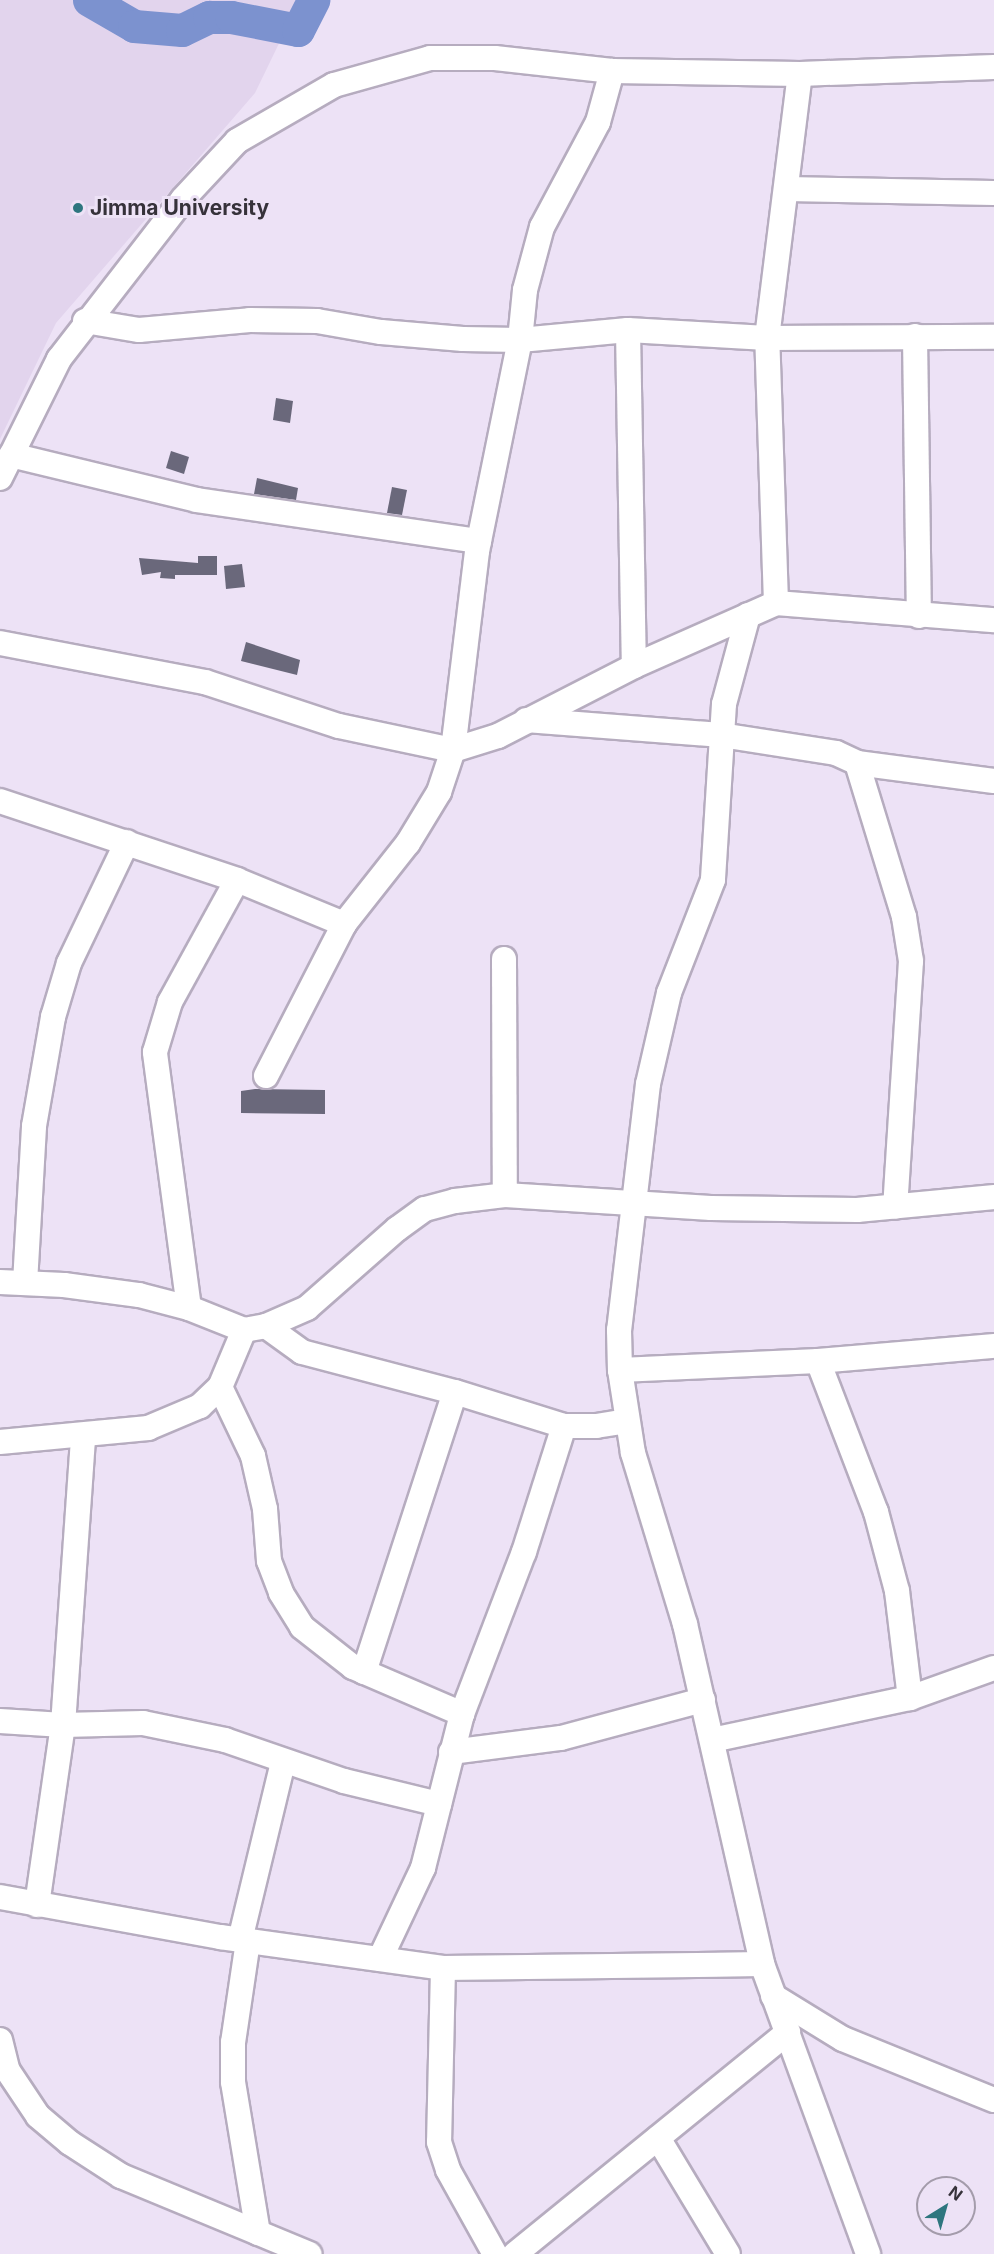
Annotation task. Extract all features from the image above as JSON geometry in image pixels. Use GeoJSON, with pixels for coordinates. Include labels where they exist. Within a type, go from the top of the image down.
{"type":"FeatureCollection","features":[{"type":"Feature","properties":{"kind":"street"},"geometry":{"type":"LineString","coordinates":[[0,478],[59,359],[85,321],[183,199],[237,141],[333,85],[430,58],[495,58],[612,71],[800,74],[994,67]]}},
{"type":"Feature","properties":{"kind":"street"},"geometry":{"type":"LineString","coordinates":[[266,1076],[344,924],[408,843],[439,792],[453,750],[479,541],[520,340],[525,290],[542,228],[598,122],[612,71]]}},
{"type":"Feature","properties":{"kind":"street"},"geometry":{"type":"LineString","coordinates":[[776,603],[767,338],[800,74]]}},
{"type":"Feature","properties":{"kind":"street"},"geometry":{"type":"LineString","coordinates":[[786,189],[994,193]]}},
{"type":"Feature","properties":{"kind":"street"},"geometry":{"type":"LineString","coordinates":[[85,321],[139,330],[250,320],[317,321],[381,332],[520,340],[628,330],[767,338],[994,337]]}},
{"type":"Feature","properties":{"kind":"street"},"geometry":{"type":"LineString","coordinates":[[628,330],[634,666]]}},
{"type":"Feature","properties":{"kind":"street"},"geometry":{"type":"LineString","coordinates":[[915,336],[919,616]]}},
{"type":"Feature","properties":{"kind":"street"},"geometry":{"type":"LineString","coordinates":[[11,456],[196,500],[479,541]]}},
{"type":"Feature","properties":{"kind":"street"},"geometry":{"type":"LineString","coordinates":[[0,643],[205,682],[339,726],[453,750],[498,736],[634,666],[776,603],[919,616],[994,620]]}},
{"type":"Feature","properties":{"kind":"street"},"geometry":{"type":"LineString","coordinates":[[748,615],[724,704],[713,880],[669,993],[648,1084],[636,1204],[619,1330],[620,1370],[633,1453],[685,1624],[762,1964],[868,2254]]}},
{"type":"Feature","properties":{"kind":"street"},"geometry":{"type":"LineString","coordinates":[[526,720],[721,735],[836,753],[857,763],[994,781]]}},
{"type":"Feature","properties":{"kind":"street"},"geometry":{"type":"LineString","coordinates":[[857,763],[904,917],[911,961],[896,1206]]}},
{"type":"Feature","properties":{"kind":"street"},"geometry":{"type":"LineString","coordinates":[[0,801],[237,880],[344,924]]}},
{"type":"Feature","properties":{"kind":"street"},"geometry":{"type":"LineString","coordinates":[[25,1283],[34,1126],[53,1017],[69,963],[127,842]]}},
{"type":"Feature","properties":{"kind":"street"},"geometry":{"type":"LineString","coordinates":[[189,1308],[155,1052],[170,1002],[237,880]]}},
{"type":"Feature","properties":{"kind":"street"},"geometry":{"type":"LineString","coordinates":[[504,959],[505,1195]]}},
{"type":"Feature","properties":{"kind":"street"},"geometry":{"type":"LineString","coordinates":[[0,1442],[83,1436],[148,1428],[200,1406],[220,1387],[255,1328],[307,1308],[397,1229],[425,1209],[455,1201],[505,1195],[636,1204],[781,1210],[896,1206],[994,1197]]}},
{"type":"Feature","properties":{"kind":"street"},"geometry":{"type":"LineString","coordinates":[[0,1282],[139,1295],[255,1328],[302,1352],[455,1392],[564,1426],[596,1426],[627,1421]]}},
{"type":"Feature","properties":{"kind":"street"},"geometry":{"type":"LineString","coordinates":[[620,1370],[818,1361],[994,1346]]}},
{"type":"Feature","properties":{"kind":"street"},"geometry":{"type":"LineString","coordinates":[[818,1361],[882,1534],[897,1591],[910,1698]]}},
{"type":"Feature","properties":{"kind":"street"},"geometry":{"type":"LineString","coordinates":[[220,1387],[253,1456],[265,1509],[269,1561],[281,1593],[302,1627],[364,1672],[462,1714]]}},
{"type":"Feature","properties":{"kind":"street"},"geometry":{"type":"LineString","coordinates":[[364,1672],[455,1392]]}},
{"type":"Feature","properties":{"kind":"street"},"geometry":{"type":"LineString","coordinates":[[380,1959],[423,1868],[462,1714],[524,1552],[564,1426]]}},
{"type":"Feature","properties":{"kind":"street"},"geometry":{"type":"LineString","coordinates":[[37,1905],[63,1725],[83,1436]]}},
{"type":"Feature","properties":{"kind":"street"},"geometry":{"type":"LineString","coordinates":[[712,1740],[910,1698],[994,1668]]}},
{"type":"Feature","properties":{"kind":"street"},"geometry":{"type":"LineString","coordinates":[[451,1752],[561,1738],[703,1700]]}},
{"type":"Feature","properties":{"kind":"street"},"geometry":{"type":"LineString","coordinates":[[0,1721],[63,1725],[143,1723],[225,1740],[283,1762],[439,1804]]}},
{"type":"Feature","properties":{"kind":"street"},"geometry":{"type":"LineString","coordinates":[[258,2234],[233,2082],[233,2042],[244,1941],[283,1762]]}},
{"type":"Feature","properties":{"kind":"street"},"geometry":{"type":"LineString","coordinates":[[0,1897],[244,1941],[443,1968],[762,1964]]}},
{"type":"Feature","properties":{"kind":"street"},"geometry":{"type":"LineString","coordinates":[[443,1968],[439,2142],[448,2170],[495,2254]]}},
{"type":"Feature","properties":{"kind":"street"},"geometry":{"type":"LineString","coordinates":[[773,1996],[843,2038],[994,2100]]}},
{"type":"Feature","properties":{"kind":"street"},"geometry":{"type":"LineString","coordinates":[[515,2254],[788,2032]]}},
{"type":"Feature","properties":{"kind":"street"},"geometry":{"type":"LineString","coordinates":[[0,2040],[8,2071],[38,2116],[70,2143],[121,2176],[309,2254]]}},
{"type":"Feature","properties":{"kind":"street"},"geometry":{"type":"LineString","coordinates":[[658,2138],[728,2254]]}},
{"type":"Feature","properties":{"kind":"shaded area","name":"Jimma University"},"geometry":{"type":"Polygon","coordinates":[[[0,0],[300,0],[255,93],[56,323],[0,439],[0,0]]]}},
{"type":"Feature","properties":{"kind":"building"},"geometry":{"type":"Polygon","coordinates":[[[276,398],[293,401],[290,423],[273,420],[276,398]]]}},
{"type":"Feature","properties":{"kind":"building"},"geometry":{"type":"Polygon","coordinates":[[[171,451],[189,457],[184,474],[166,468],[171,451]]]}},
{"type":"Feature","properties":{"kind":"building"},"geometry":{"type":"Polygon","coordinates":[[[257,478],[298,488],[296,500],[254,494],[257,478]]]}},
{"type":"Feature","properties":{"kind":"building"},"geometry":{"type":"Polygon","coordinates":[[[392,487],[407,490],[402,515],[387,513],[392,487]]]}},
{"type":"Feature","properties":{"kind":"building"},"geometry":{"type":"Polygon","coordinates":[[[198,556],[217,556],[217,575],[175,575],[175,579],[160,578],[161,572],[142,575],[139,558],[198,563],[198,556]]]}},
{"type":"Feature","properties":{"kind":"building"},"geometry":{"type":"Polygon","coordinates":[[[242,564],[245,587],[226,589],[224,566],[242,564]]]}},
{"type":"Feature","properties":{"kind":"building"},"geometry":{"type":"Polygon","coordinates":[[[246,642],[300,660],[297,675],[241,661],[246,642]]]}},
{"type":"Feature","properties":{"kind":"building"},"geometry":{"type":"Polygon","coordinates":[[[255,1089],[325,1090],[325,1114],[241,1113],[241,1091],[255,1089]]]}},
{"type":"Feature","properties":{"kind":"waterway"},"geometry":{"type":"LineString","coordinates":[[89,0],[134,26],[182,30],[209,17],[231,17],[298,30],[313,0]]}},
{"type":"Feature","properties":{"kind":"place","name":"Jimma University"},"geometry":{"type":"Point","coordinates":[78,208]}}]}
